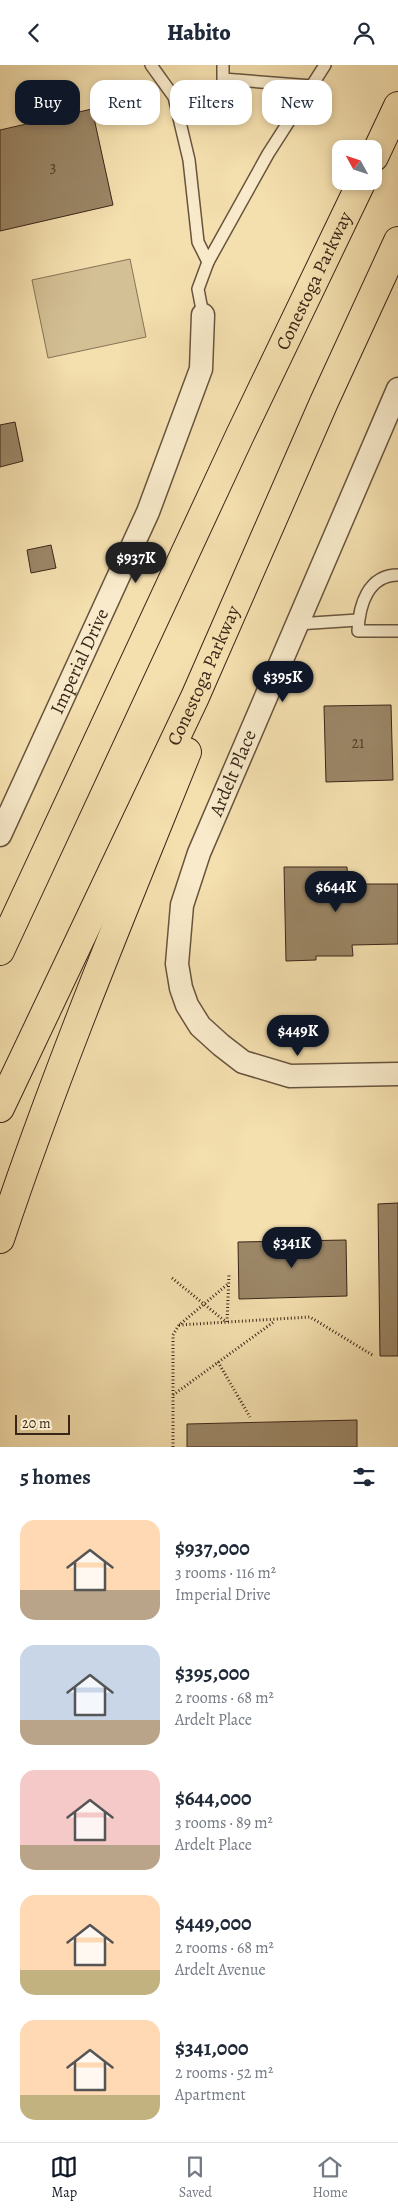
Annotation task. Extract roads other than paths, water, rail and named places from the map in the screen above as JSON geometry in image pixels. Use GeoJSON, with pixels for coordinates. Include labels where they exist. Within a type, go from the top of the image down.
{"type":"FeatureCollection","features":[{"type":"Feature","properties":{"kind":"highway"},"geometry":{"type":"LineString","coordinates":[[382,140],[398,106]]}},
{"type":"Feature","properties":{"kind":"highway","name":"Conestoga Parkway"},"geometry":{"type":"LineString","coordinates":[[0,951],[240,435],[358,190]]}},
{"type":"Feature","properties":{"kind":"highway","name":"Conestoga Parkway"},"geometry":{"type":"LineString","coordinates":[[0,1108],[195,697],[324,402],[398,241]]}},
{"type":"Feature","properties":{"kind":"highway"},"geometry":{"type":"LineString","coordinates":[[0,1239],[24,1169],[102,963],[192,740],[195,697]]}},
{"type":"Feature","properties":{"kind":"street","name":"Imperial Drive"},"geometry":{"type":"LineString","coordinates":[[0,835],[148,512],[201,369],[203,315]]}},
{"type":"Feature","properties":{"kind":"street","name":"Ardelt Place"},"geometry":{"type":"LineString","coordinates":[[398,389],[199,853],[182,905],[177,964],[181,988],[187,1005],[200,1026],[243,1062],[290,1076],[398,1074]]}},
{"type":"Feature","properties":{"kind":"lane"},"geometry":{"type":"LineString","coordinates":[[151,65],[174,97],[189,160],[198,242],[208,262]]}},
{"type":"Feature","properties":{"kind":"lane"},"geometry":{"type":"LineString","coordinates":[[223,65],[223,79],[262,82]]}},
{"type":"Feature","properties":{"kind":"lane"},"geometry":{"type":"LineString","coordinates":[[316,80],[325,65]]}},
{"type":"Feature","properties":{"kind":"lane"},"geometry":{"type":"LineString","coordinates":[[203,315],[198,289],[208,262],[268,154],[287,125]]}},
{"type":"Feature","properties":{"kind":"lane"},"geometry":{"type":"LineString","coordinates":[[398,575],[377,580],[367,591],[358,619],[358,631],[398,631]]}},
{"type":"Feature","properties":{"kind":"lane"},"geometry":{"type":"LineString","coordinates":[[297,624],[358,619]]}}]}
